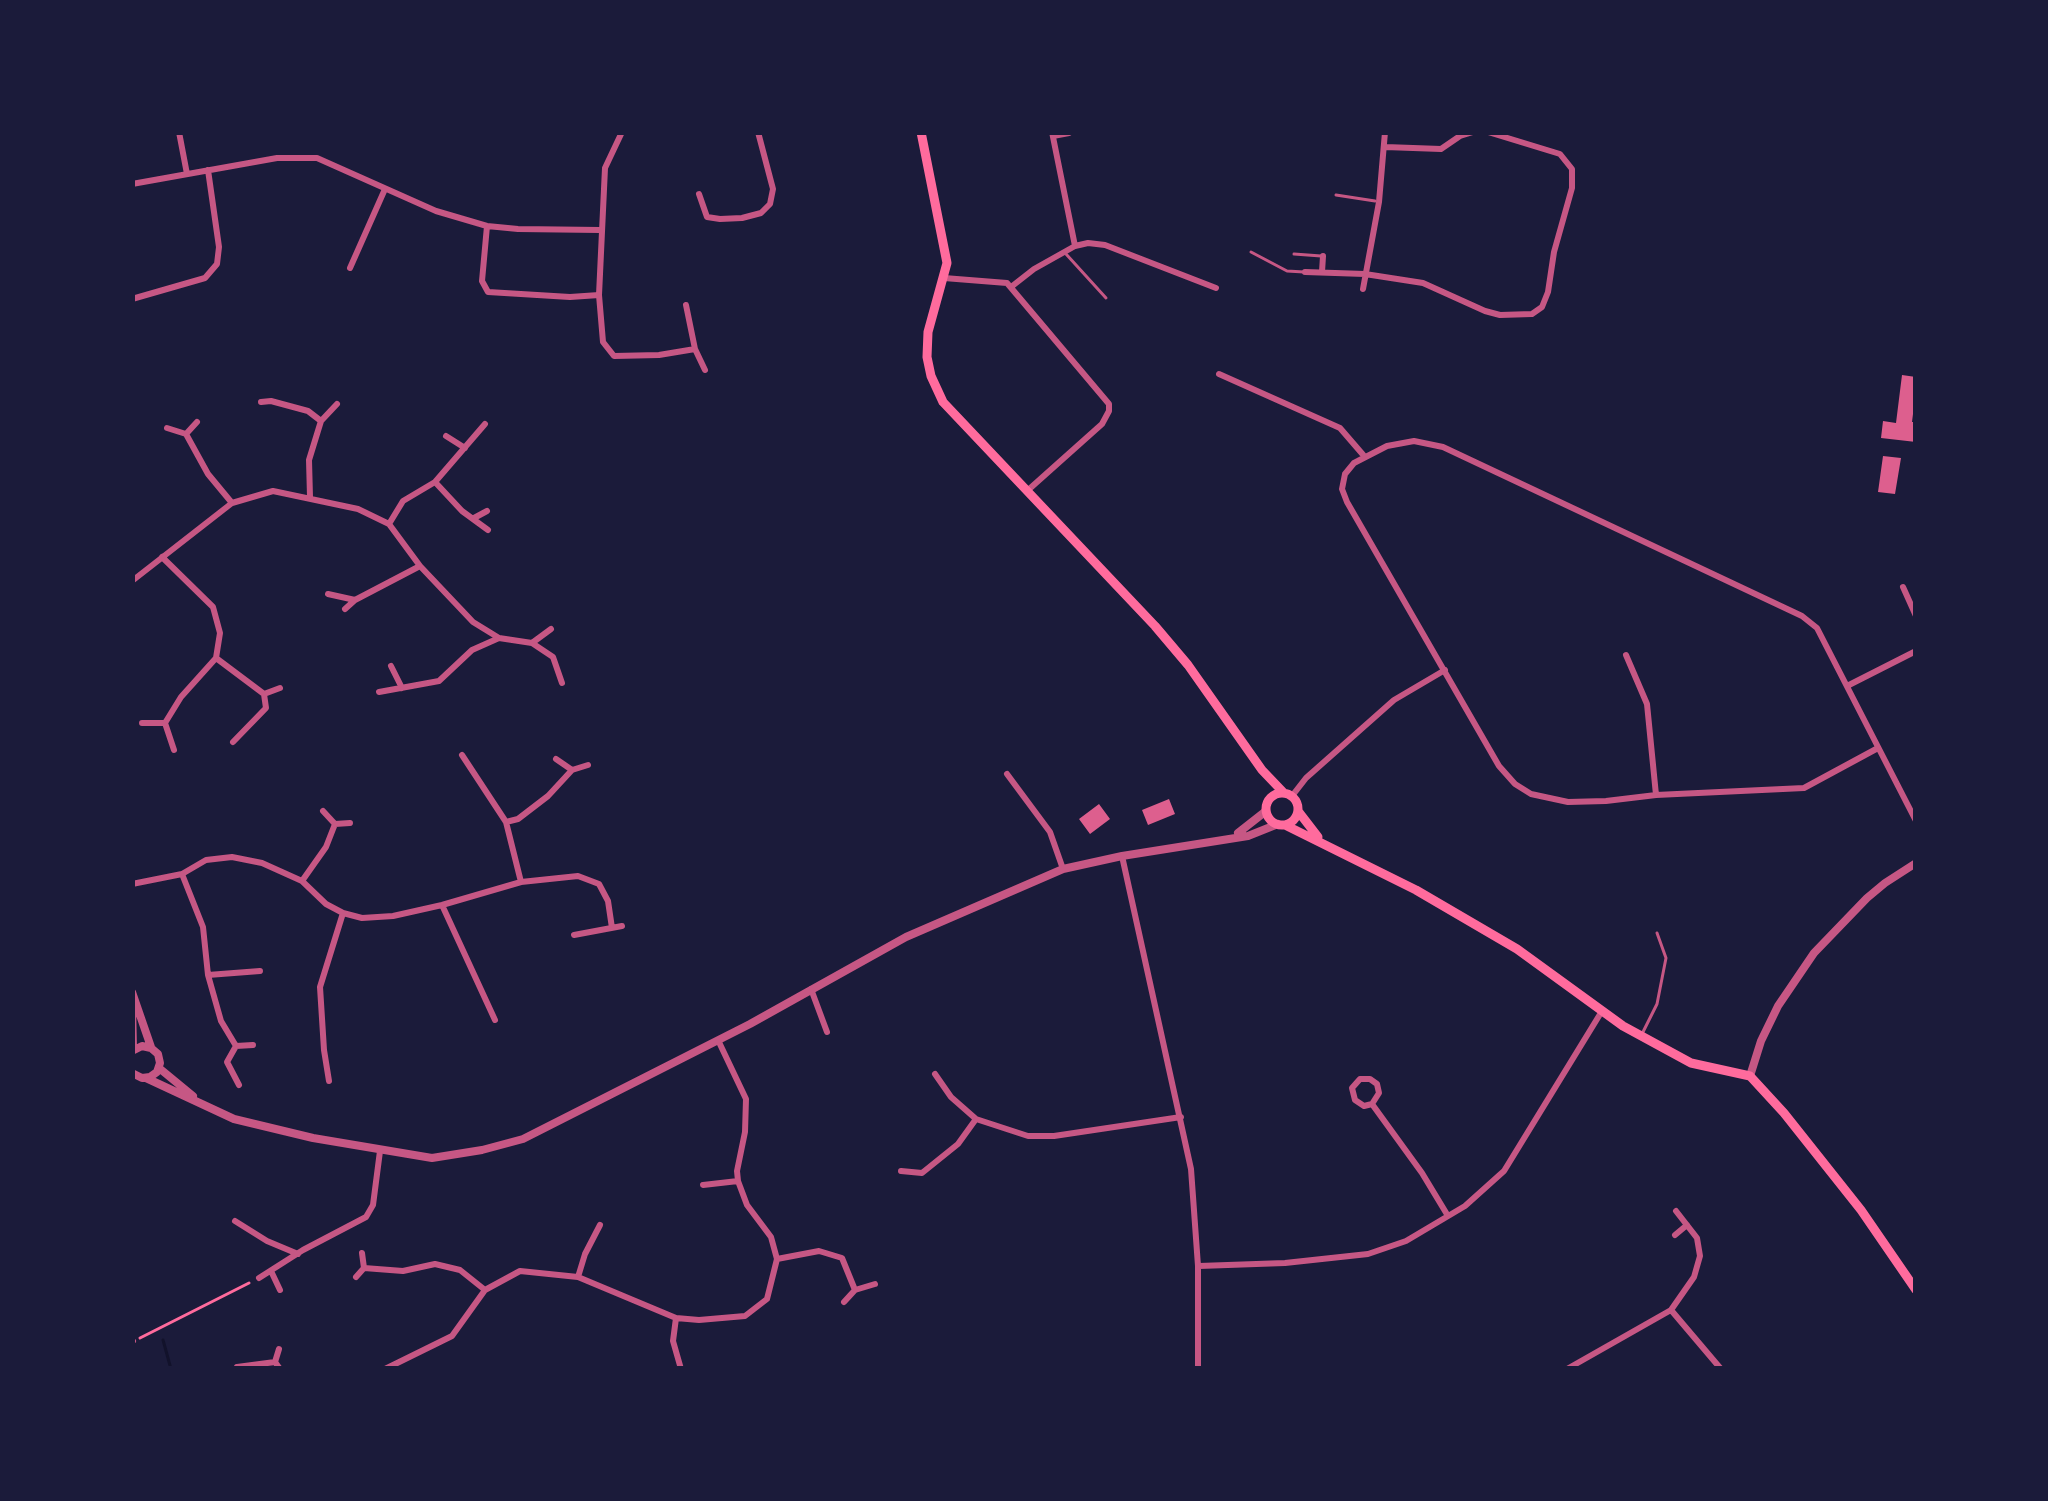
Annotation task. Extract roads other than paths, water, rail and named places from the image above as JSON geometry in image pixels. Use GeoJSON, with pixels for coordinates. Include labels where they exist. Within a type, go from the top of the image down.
{"type":"FeatureCollection","features":[{"type":"Feature","properties":{"kind":"main road"},"geometry":{"type":"LineString","coordinates":[[921,132],[947,263],[928,332],[926,358],[931,376],[954,416],[1188,665],[1262,770],[1287,794],[1322,841]]}},
{"type":"Feature","properties":{"kind":"main road"},"geometry":{"type":"LineString","coordinates":[[1262,770],[1270,820],[1416,890],[1516,949],[1602,1011],[1691,1064],[1750,1076],[1861,1210],[1916,1289]]}},
{"type":"Feature","properties":{"kind":"main road"},"geometry":{"type":"LineString","coordinates":[[1267,806],[1287,794]]}},
{"type":"Feature","properties":{"kind":"main road"},"geometry":{"type":"LineString","coordinates":[[1281,825],[1294,820],[1298,811]]}},
{"type":"Feature","properties":{"kind":"street"},"geometry":{"type":"LineString","coordinates":[[179,132],[187,174]]}},
{"type":"Feature","properties":{"kind":"street"},"geometry":{"type":"LineString","coordinates":[[622,132],[605,168],[599,295],[603,343],[614,356],[695,349]]}},
{"type":"Feature","properties":{"kind":"street"},"geometry":{"type":"LineString","coordinates":[[699,194],[707,217],[761,213],[770,203],[772,189],[758,132]]}},
{"type":"Feature","properties":{"kind":"street"},"geometry":{"type":"LineString","coordinates":[[1363,289],[1379,202],[1385,132]]}},
{"type":"Feature","properties":{"kind":"street"},"geometry":{"type":"LineString","coordinates":[[1385,147],[1441,149],[1473,132]]}},
{"type":"Feature","properties":{"kind":"street"},"geometry":{"type":"LineString","coordinates":[[1305,272],[1365,274],[1424,284],[1500,315],[1532,314],[1542,307],[1572,188],[1572,169],[1560,154],[1488,132]]}},
{"type":"Feature","properties":{"kind":"street"},"geometry":{"type":"LineString","coordinates":[[1070,133],[1053,134],[1075,246]]}},
{"type":"Feature","properties":{"kind":"street"},"geometry":{"type":"LineString","coordinates":[[132,184],[277,158],[317,158],[436,211],[487,226],[600,230]]}},
{"type":"Feature","properties":{"kind":"street"},"geometry":{"type":"LineString","coordinates":[[132,299],[205,278],[217,263],[208,170]]}},
{"type":"Feature","properties":{"kind":"street"},"geometry":{"type":"LineString","coordinates":[[350,268],[385,189]]}},
{"type":"Feature","properties":{"kind":"street"},"geometry":{"type":"LineString","coordinates":[[487,226],[482,281],[488,292],[599,295]]}},
{"type":"Feature","properties":{"kind":"street"},"geometry":{"type":"LineString","coordinates":[[1011,287],[1034,268],[1088,243],[1105,245],[1216,288]]}},
{"type":"Feature","properties":{"kind":"street"},"geometry":{"type":"LineString","coordinates":[[1322,272],[1323,256]]}},
{"type":"Feature","properties":{"kind":"street"},"geometry":{"type":"LineString","coordinates":[[944,278],[1000,280],[1011,287],[1106,398],[1109,411],[1102,424],[1027,491]]}},
{"type":"Feature","properties":{"kind":"street"},"geometry":{"type":"LineString","coordinates":[[686,305],[695,349],[705,370]]}},
{"type":"Feature","properties":{"kind":"street"},"geometry":{"type":"LineString","coordinates":[[1219,374],[1340,428],[1365,457]]}},
{"type":"Feature","properties":{"kind":"street"},"geometry":{"type":"LineString","coordinates":[[261,402],[308,411],[321,422]]}},
{"type":"Feature","properties":{"kind":"street"},"geometry":{"type":"LineString","coordinates":[[310,497],[310,460],[321,422],[337,404]]}},
{"type":"Feature","properties":{"kind":"street"},"geometry":{"type":"LineString","coordinates":[[186,434],[197,422]]}},
{"type":"Feature","properties":{"kind":"street"},"geometry":{"type":"LineString","coordinates":[[389,524],[403,501],[435,482],[485,424]]}},
{"type":"Feature","properties":{"kind":"street"},"geometry":{"type":"LineString","coordinates":[[167,428],[186,434],[208,474],[232,503]]}},
{"type":"Feature","properties":{"kind":"street"},"geometry":{"type":"LineString","coordinates":[[446,436],[464,448]]}},
{"type":"Feature","properties":{"kind":"street"},"geometry":{"type":"LineString","coordinates":[[1878,748],[1804,788],[1568,802],[1531,794],[1499,766],[1347,502],[1342,489],[1345,474],[1354,463],[1387,446],[1414,441],[1443,447],[1802,616],[1817,628],[1916,820]]}},
{"type":"Feature","properties":{"kind":"street"},"geometry":{"type":"LineString","coordinates":[[435,482],[488,530]]}},
{"type":"Feature","properties":{"kind":"street"},"geometry":{"type":"LineString","coordinates":[[132,581],[232,503],[272,491],[310,497],[358,509],[389,524],[419,566],[473,622],[499,638],[532,643],[553,657],[562,683]]}},
{"type":"Feature","properties":{"kind":"street"},"geometry":{"type":"LineString","coordinates":[[474,518],[488,511]]}},
{"type":"Feature","properties":{"kind":"street"},"geometry":{"type":"LineString","coordinates":[[162,557],[213,608],[220,633],[216,658],[165,723]]}},
{"type":"Feature","properties":{"kind":"street"},"geometry":{"type":"LineString","coordinates":[[345,609],[419,566]]}},
{"type":"Feature","properties":{"kind":"street"},"geometry":{"type":"LineString","coordinates":[[1903,587],[1916,616]]}},
{"type":"Feature","properties":{"kind":"street"},"geometry":{"type":"LineString","coordinates":[[328,594],[355,600]]}},
{"type":"Feature","properties":{"kind":"street"},"geometry":{"type":"LineString","coordinates":[[532,643],[551,629]]}},
{"type":"Feature","properties":{"kind":"street"},"geometry":{"type":"LineString","coordinates":[[380,692],[439,681],[472,650],[499,638]]}},
{"type":"Feature","properties":{"kind":"street"},"geometry":{"type":"LineString","coordinates":[[1847,686],[1916,652]]}},
{"type":"Feature","properties":{"kind":"street"},"geometry":{"type":"LineString","coordinates":[[1626,655],[1647,704],[1656,796]]}},
{"type":"Feature","properties":{"kind":"street"},"geometry":{"type":"LineString","coordinates":[[216,658],[264,694],[266,708],[233,742]]}},
{"type":"Feature","properties":{"kind":"street"},"geometry":{"type":"LineString","coordinates":[[391,666],[401,688]]}},
{"type":"Feature","properties":{"kind":"street"},"geometry":{"type":"LineString","coordinates":[[1619,673],[1629,666]]}},
{"type":"Feature","properties":{"kind":"street"},"geometry":{"type":"LineString","coordinates":[[1287,794],[1394,700],[1445,670]]}},
{"type":"Feature","properties":{"kind":"street"},"geometry":{"type":"LineString","coordinates":[[264,694],[280,688]]}},
{"type":"Feature","properties":{"kind":"street"},"geometry":{"type":"LineString","coordinates":[[142,723],[165,723]]}},
{"type":"Feature","properties":{"kind":"street"},"geometry":{"type":"LineString","coordinates":[[165,723],[174,750]]}},
{"type":"Feature","properties":{"kind":"street"},"geometry":{"type":"LineString","coordinates":[[462,755],[506,822],[521,881]]}},
{"type":"Feature","properties":{"kind":"street"},"geometry":{"type":"LineString","coordinates":[[556,759],[572,770]]}},
{"type":"Feature","properties":{"kind":"street"},"geometry":{"type":"LineString","coordinates":[[506,822],[518,819],[548,796],[572,770],[588,765]]}},
{"type":"Feature","properties":{"kind":"street"},"geometry":{"type":"LineString","coordinates":[[1007,774],[1049,832],[1063,869]]}},
{"type":"Feature","properties":{"kind":"street"},"geometry":{"type":"LineString","coordinates":[[1232,837],[1267,806]]}},
{"type":"Feature","properties":{"kind":"street"},"geometry":{"type":"LineString","coordinates":[[323,812],[335,824],[350,823]]}},
{"type":"Feature","properties":{"kind":"street"},"geometry":{"type":"LineString","coordinates":[[302,881],[326,848],[335,824]]}},
{"type":"Feature","properties":{"kind":"street"},"geometry":{"type":"LineString","coordinates":[[137,1077],[234,1119],[380,1151],[432,1158],[482,1150],[524,1139],[926,928],[1063,869],[1248,836],[1281,825]]}},
{"type":"Feature","properties":{"kind":"street"},"geometry":{"type":"LineString","coordinates":[[1122,856],[1191,1169],[1198,1266],[1198,1369]]}},
{"type":"Feature","properties":{"kind":"street"},"geometry":{"type":"LineString","coordinates":[[132,884],[182,874],[206,860],[232,857],[262,863],[302,881],[326,904],[362,917],[394,916],[521,881],[578,876],[599,884],[608,901],[612,928]]}},
{"type":"Feature","properties":{"kind":"street"},"geometry":{"type":"LineString","coordinates":[[1750,1076],[1778,1006],[1814,952],[1867,898],[1916,863]]}},
{"type":"Feature","properties":{"kind":"street"},"geometry":{"type":"LineString","coordinates":[[182,874],[203,927],[211,993],[236,1046]]}},
{"type":"Feature","properties":{"kind":"street"},"geometry":{"type":"LineString","coordinates":[[442,905],[495,1020]]}},
{"type":"Feature","properties":{"kind":"street"},"geometry":{"type":"LineString","coordinates":[[329,1081],[320,986],[343,913]]}},
{"type":"Feature","properties":{"kind":"street"},"geometry":{"type":"LineString","coordinates":[[574,935],[622,926]]}},
{"type":"Feature","properties":{"kind":"street"},"geometry":{"type":"LineString","coordinates":[[208,975],[260,970]]}},
{"type":"Feature","properties":{"kind":"street"},"geometry":{"type":"LineString","coordinates":[[811,989],[827,1032]]}},
{"type":"Feature","properties":{"kind":"street"},"geometry":{"type":"LineString","coordinates":[[132,992],[151,1048]]}},
{"type":"Feature","properties":{"kind":"street"},"geometry":{"type":"LineString","coordinates":[[132,1004],[133,1050],[151,1048],[158,1054],[159,1068],[154,1075],[137,1077]]}},
{"type":"Feature","properties":{"kind":"street"},"geometry":{"type":"LineString","coordinates":[[1198,1266],[1368,1254],[1406,1240],[1448,1216],[1504,1171],[1602,1011]]}},
{"type":"Feature","properties":{"kind":"street"},"geometry":{"type":"LineString","coordinates":[[385,1369],[452,1336],[485,1290],[520,1271],[578,1277],[676,1318],[746,1316],[767,1299],[777,1259],[771,1237],[747,1205],[738,1181],[746,1099],[718,1040]]}},
{"type":"Feature","properties":{"kind":"street"},"geometry":{"type":"LineString","coordinates":[[236,1046],[253,1045]]}},
{"type":"Feature","properties":{"kind":"street"},"geometry":{"type":"LineString","coordinates":[[236,1046],[227,1062],[238,1085]]}},
{"type":"Feature","properties":{"kind":"street"},"geometry":{"type":"LineString","coordinates":[[159,1068],[199,1101]]}},
{"type":"Feature","properties":{"kind":"street"},"geometry":{"type":"LineString","coordinates":[[935,1074],[951,1097],[976,1119],[1028,1136],[1181,1118]]}},
{"type":"Feature","properties":{"kind":"street"},"geometry":{"type":"LineString","coordinates":[[1360,1079],[1377,1084],[1379,1093],[1372,1104],[1364,1106],[1354,1100],[1352,1088],[1360,1079]]}},
{"type":"Feature","properties":{"kind":"street"},"geometry":{"type":"LineString","coordinates":[[1372,1104],[1448,1216]]}},
{"type":"Feature","properties":{"kind":"street"},"geometry":{"type":"LineString","coordinates":[[901,1171],[922,1173],[958,1144],[976,1119]]}},
{"type":"Feature","properties":{"kind":"street"},"geometry":{"type":"LineString","coordinates":[[259,1279],[366,1216],[373,1205],[380,1151]]}},
{"type":"Feature","properties":{"kind":"street"},"geometry":{"type":"LineString","coordinates":[[703,1185],[738,1181]]}},
{"type":"Feature","properties":{"kind":"street"},"geometry":{"type":"LineString","coordinates":[[1567,1369],[1671,1310],[1694,1277],[1700,1256],[1697,1238],[1676,1210]]}},
{"type":"Feature","properties":{"kind":"street"},"geometry":{"type":"LineString","coordinates":[[235,1221],[298,1254]]}},
{"type":"Feature","properties":{"kind":"street"},"geometry":{"type":"LineString","coordinates":[[578,1277],[599,1225]]}},
{"type":"Feature","properties":{"kind":"street"},"geometry":{"type":"LineString","coordinates":[[1675,1235],[1688,1225]]}},
{"type":"Feature","properties":{"kind":"street"},"geometry":{"type":"LineString","coordinates":[[777,1259],[819,1251],[842,1258],[855,1290]]}},
{"type":"Feature","properties":{"kind":"street"},"geometry":{"type":"LineString","coordinates":[[356,1277],[364,1268],[362,1253]]}},
{"type":"Feature","properties":{"kind":"street"},"geometry":{"type":"LineString","coordinates":[[364,1268],[403,1270],[435,1264],[460,1270],[485,1290]]}},
{"type":"Feature","properties":{"kind":"street"},"geometry":{"type":"LineString","coordinates":[[271,1271],[280,1290]]}},
{"type":"Feature","properties":{"kind":"street"},"geometry":{"type":"LineString","coordinates":[[844,1302],[855,1290],[875,1284]]}},
{"type":"Feature","properties":{"kind":"street"},"geometry":{"type":"LineString","coordinates":[[1671,1310],[1721,1369]]}},
{"type":"Feature","properties":{"kind":"street"},"geometry":{"type":"LineString","coordinates":[[676,1318],[673,1341],[681,1369]]}},
{"type":"Feature","properties":{"kind":"street"},"geometry":{"type":"LineString","coordinates":[[237,1367],[278,1366],[279,1349]]}},
{"type":"Feature","properties":{"kind":"street"},"geometry":{"type":"LineString","coordinates":[[404,1360],[409,1369]]}},
{"type":"Feature","properties":{"kind":"lane"},"geometry":{"type":"LineString","coordinates":[[1336,195],[1379,202]]}},
{"type":"Feature","properties":{"kind":"lane"},"geometry":{"type":"LineString","coordinates":[[1065,252],[1106,298]]}},
{"type":"Feature","properties":{"kind":"lane"},"geometry":{"type":"LineString","coordinates":[[1251,252],[1287,271],[1305,272]]}},
{"type":"Feature","properties":{"kind":"lane"},"geometry":{"type":"LineString","coordinates":[[1294,254],[1323,256]]}},
{"type":"Feature","properties":{"kind":"lane"},"geometry":{"type":"LineString","coordinates":[[1641,1036],[1658,1004],[1666,958],[1658,933]]}},
{"type":"Feature","properties":{"kind":"waterway"},"geometry":{"type":"LineString","coordinates":[[163,1340],[171,1369]]}}]}
